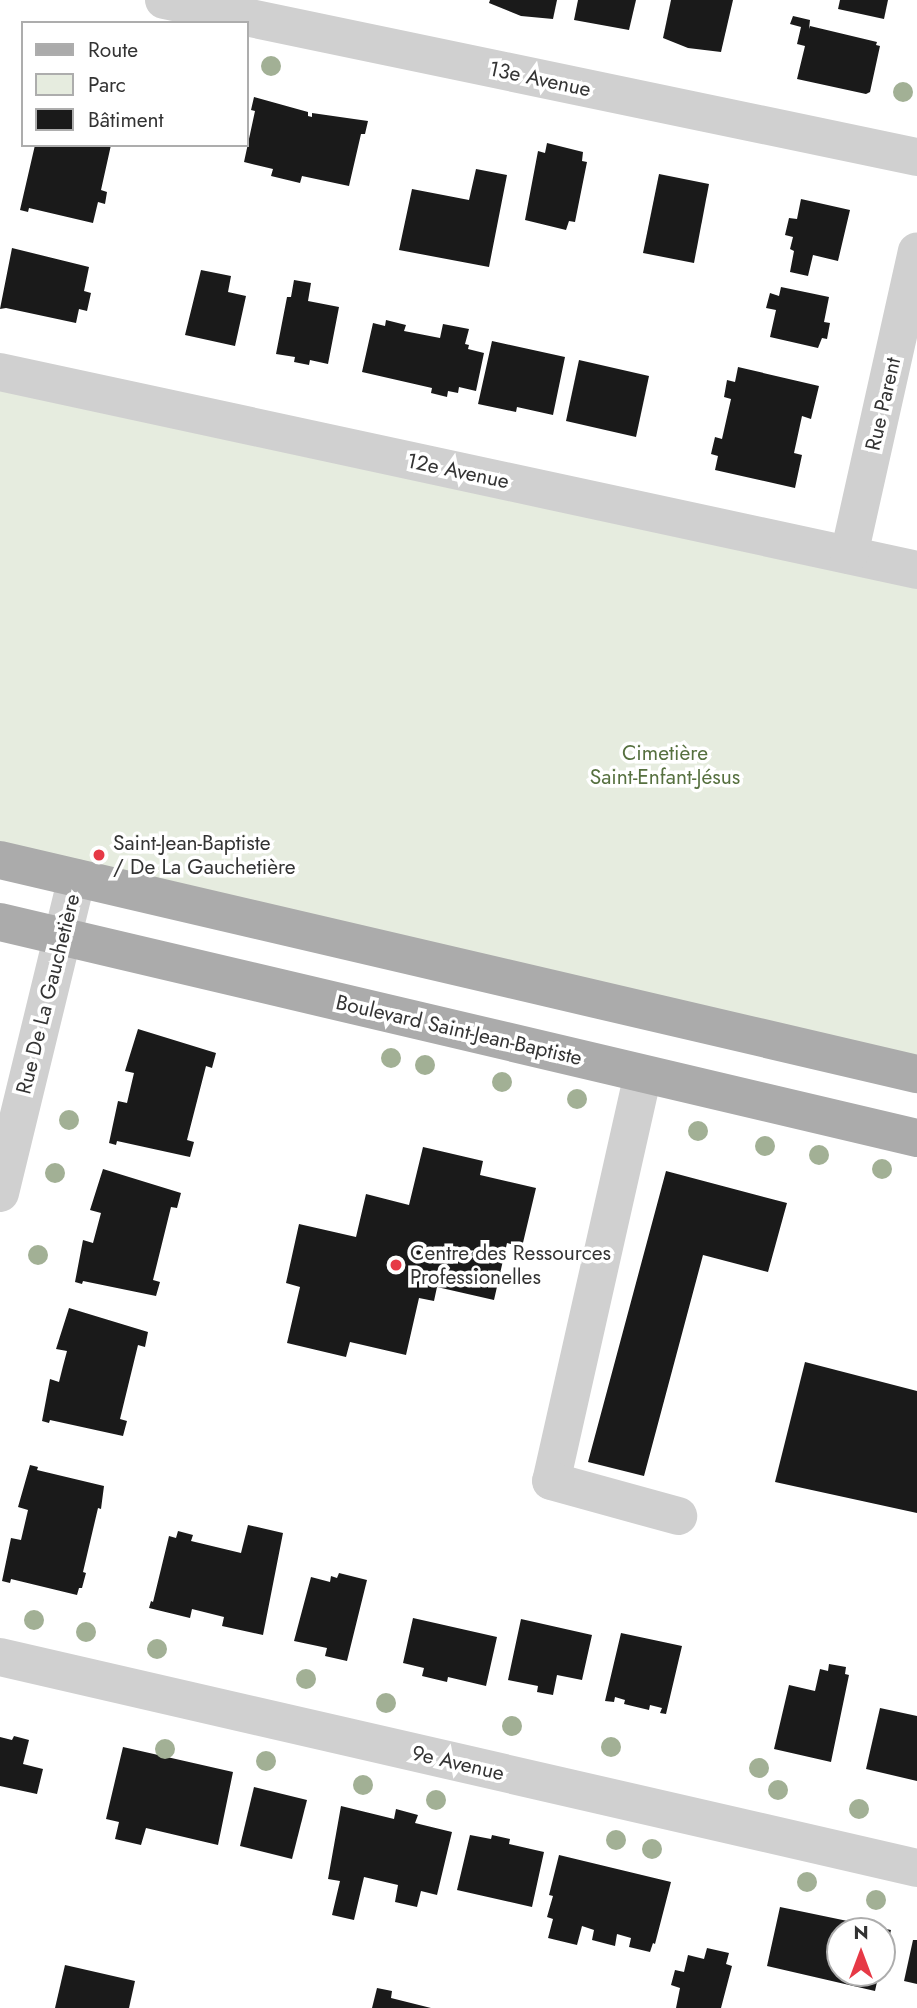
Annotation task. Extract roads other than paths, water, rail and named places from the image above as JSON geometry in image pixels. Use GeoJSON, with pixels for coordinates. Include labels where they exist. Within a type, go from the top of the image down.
{"type":"FeatureCollection","features":[{"type":"Feature","properties":{"kind":"main road"},"geometry":{"type":"LineString","coordinates":[[0,860],[917,1074]]}},
{"type":"Feature","properties":{"kind":"main road","name":"Boulevard Saint-Jean-Baptiste"},"geometry":{"type":"LineString","coordinates":[[0,922],[917,1138]]}},
{"type":"Feature","properties":{"kind":"street","name":"13e Avenue"},"geometry":{"type":"LineString","coordinates":[[164,0],[917,158]]}},
{"type":"Feature","properties":{"kind":"street","name":"Rue Parent"},"geometry":{"type":"LineString","coordinates":[[849,555],[917,252]]}},
{"type":"Feature","properties":{"kind":"street","name":"12e Avenue"},"geometry":{"type":"LineString","coordinates":[[0,372],[917,569]]}},
{"type":"Feature","properties":{"kind":"street","name":"Rue De La Gauchetière"},"geometry":{"type":"LineString","coordinates":[[0,1193],[77,878]]}},
{"type":"Feature","properties":{"kind":"street"},"geometry":{"type":"LineString","coordinates":[[643,1074],[551,1481],[678,1516]]}},
{"type":"Feature","properties":{"kind":"street","name":"9e Avenue"},"geometry":{"type":"LineString","coordinates":[[0,1657],[917,1868]]}},
{"type":"Feature","properties":{"kind":"place","name":"Saint-Jean-Baptiste / De La Gauchetière"},"geometry":{"type":"Point","coordinates":[99,855]}},
{"type":"Feature","properties":{"kind":"place","name":"Centre des Ressources Professionelles"},"geometry":{"type":"Point","coordinates":[396,1265]}},
{"type":"Feature","properties":{"kind":"park label","name":"Cimetière Saint-Enfant-Jésus"},"geometry":{"type":"Point","coordinates":[665,765]}}]}
